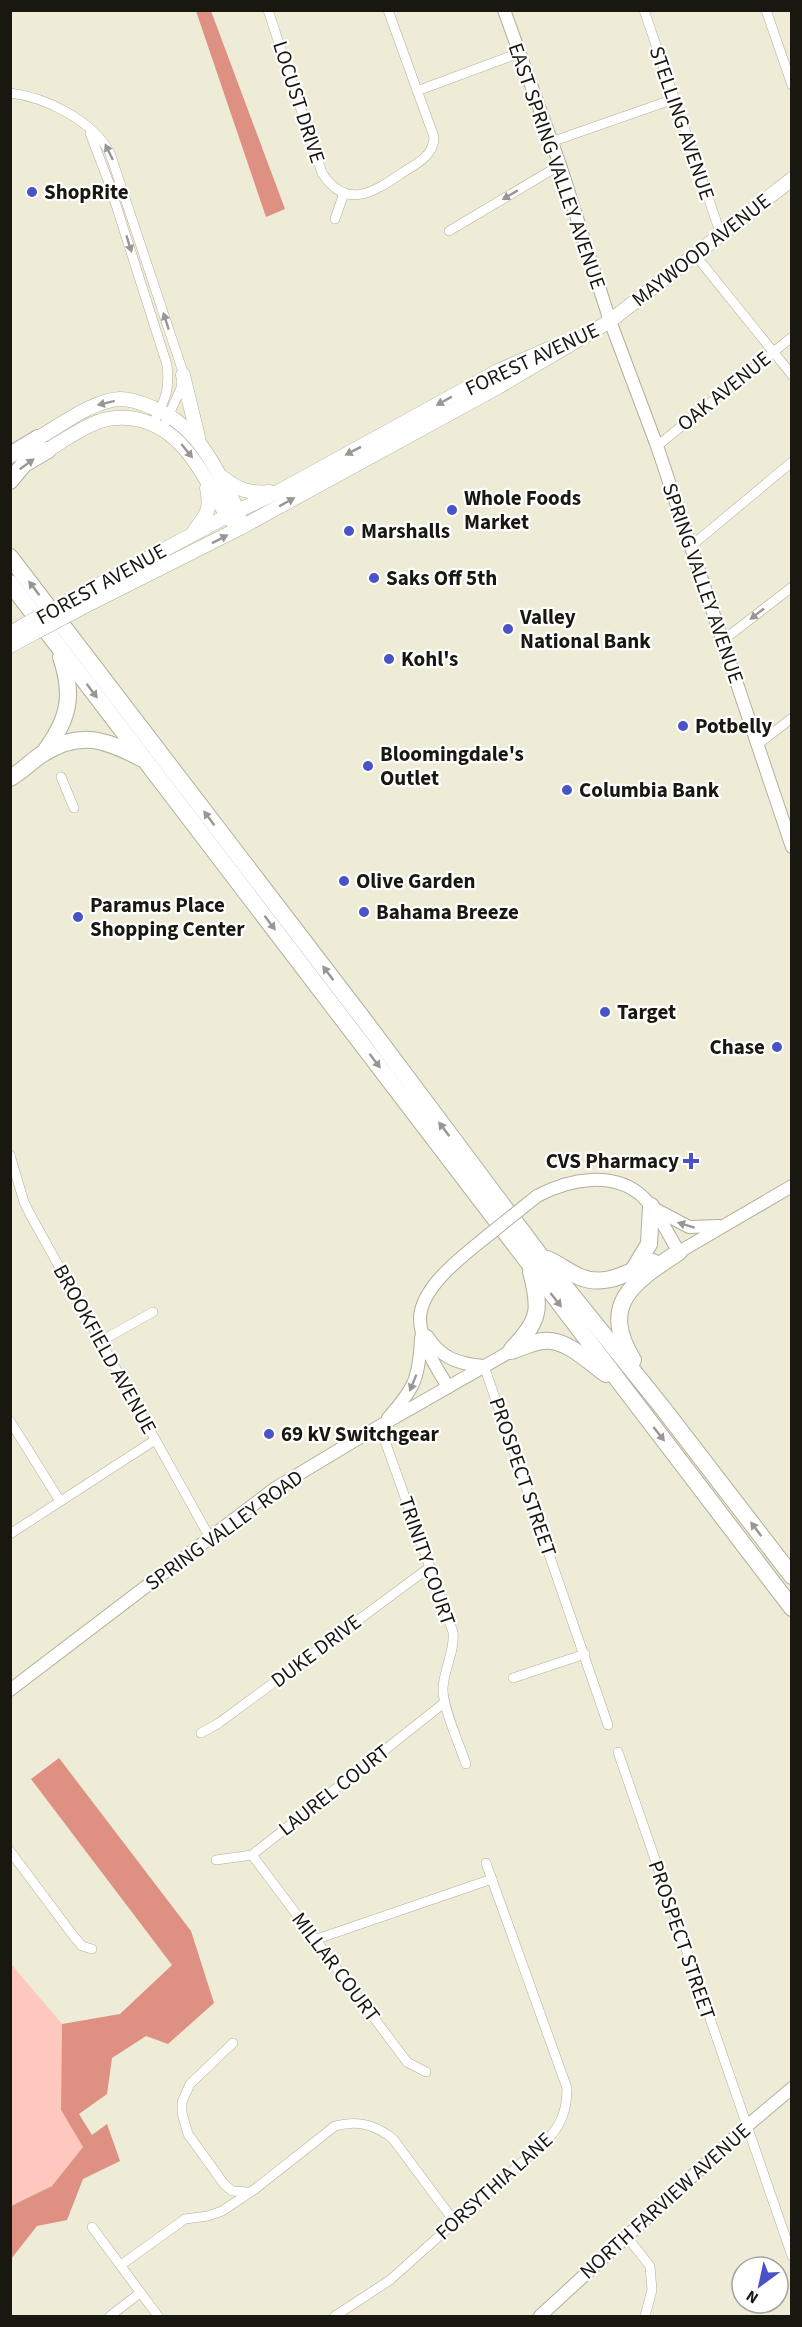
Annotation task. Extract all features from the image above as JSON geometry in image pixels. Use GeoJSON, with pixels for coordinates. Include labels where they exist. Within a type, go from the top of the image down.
{"type":"FeatureCollection","features":[{"type":"Feature","properties":{"kind":"highway"},"geometry":{"type":"LineString","coordinates":[[10,455],[43,444]]}},
{"type":"Feature","properties":{"kind":"highway"},"geometry":{"type":"LineString","coordinates":[[10,481],[43,444]]}},
{"type":"Feature","properties":{"kind":"highway"},"geometry":{"type":"LineString","coordinates":[[10,557],[364,1020],[623,1387],[792,1608]]}},
{"type":"Feature","properties":{"kind":"highway"},"geometry":{"type":"LineString","coordinates":[[10,583],[144,760],[536,1262],[662,1407],[792,1576]]}},
{"type":"Feature","properties":{"kind":"highway"},"geometry":{"type":"LineString","coordinates":[[44,753],[62,725],[69,695],[66,674],[56,645]]}},
{"type":"Feature","properties":{"kind":"highway"},"geometry":{"type":"LineString","coordinates":[[10,778],[44,753],[78,739],[92,739],[117,747],[144,760]]}},
{"type":"Feature","properties":{"kind":"highway"},"geometry":{"type":"LineString","coordinates":[[634,1269],[649,1244],[651,1206]]}},
{"type":"Feature","properties":{"kind":"highway"},"geometry":{"type":"LineString","coordinates":[[536,1262],[593,1281],[612,1280],[679,1252]]}},
{"type":"Feature","properties":{"kind":"highway"},"geometry":{"type":"LineString","coordinates":[[662,1407],[628,1352],[621,1331],[620,1308],[630,1289],[641,1278],[679,1252]]}},
{"type":"Feature","properties":{"kind":"highway"},"geometry":{"type":"LineString","coordinates":[[511,1351],[530,1330],[537,1313],[536,1262]]}},
{"type":"Feature","properties":{"kind":"highway"},"geometry":{"type":"LineString","coordinates":[[511,1351],[543,1341],[557,1342],[581,1356],[623,1387]]}},
{"type":"Feature","properties":{"kind":"main road","name":"MAYWOOD AVENUE"},"geometry":{"type":"LineString","coordinates":[[610,321],[792,179]]}},
{"type":"Feature","properties":{"kind":"main road","name":"FOREST AVENUE"},"geometry":{"type":"LineString","coordinates":[[78,603],[192,534],[278,492],[498,371],[610,321]]}},
{"type":"Feature","properties":{"kind":"main road","name":"FOREST AVENUE"},"geometry":{"type":"LineString","coordinates":[[10,646],[31,628],[78,603],[240,528],[498,387],[610,321]]}},
{"type":"Feature","properties":{"kind":"main road"},"geometry":{"type":"LineString","coordinates":[[183,375],[199,442]]}},
{"type":"Feature","properties":{"kind":"main road"},"geometry":{"type":"LineString","coordinates":[[43,444],[97,405],[120,399],[139,402],[164,412],[191,432],[199,442],[220,476],[240,528]]}},
{"type":"Feature","properties":{"kind":"main road"},"geometry":{"type":"LineString","coordinates":[[43,444],[113,417],[127,417],[158,426],[190,453],[206,480],[233,513]]}},
{"type":"Feature","properties":{"kind":"main road"},"geometry":{"type":"LineString","coordinates":[[220,476],[243,491],[255,494],[278,492]]}},
{"type":"Feature","properties":{"kind":"main road"},"geometry":{"type":"LineString","coordinates":[[192,534],[207,515],[210,504],[206,480]]}},
{"type":"Feature","properties":{"kind":"main road","name":"FOREST AVENUE"},"geometry":{"type":"LineString","coordinates":[[10,633],[31,628]]}},
{"type":"Feature","properties":{"kind":"street","name":"LOCUST DRIVE"},"geometry":{"type":"LineString","coordinates":[[268,10],[322,173],[334,188],[344,193]]}},
{"type":"Feature","properties":{"kind":"street"},"geometry":{"type":"LineString","coordinates":[[335,219],[344,193],[362,195],[371,193],[432,150],[434,137],[388,10]]}},
{"type":"Feature","properties":{"kind":"street","name":"EAST SPRING VALLEY AVENUE"},"geometry":{"type":"LineString","coordinates":[[504,10],[560,165],[610,321]]}},
{"type":"Feature","properties":{"kind":"street","name":"STELLING AVENUE"},"geometry":{"type":"LineString","coordinates":[[644,10],[721,235]]}},
{"type":"Feature","properties":{"kind":"street"},"geometry":{"type":"LineString","coordinates":[[766,10],[792,85]]}},
{"type":"Feature","properties":{"kind":"street"},"geometry":{"type":"LineString","coordinates":[[417,91],[519,53]]}},
{"type":"Feature","properties":{"kind":"street"},"geometry":{"type":"LineString","coordinates":[[10,93],[36,98],[56,106],[106,144],[183,375],[181,388],[164,412],[158,426]]}},
{"type":"Feature","properties":{"kind":"street"},"geometry":{"type":"LineString","coordinates":[[551,142],[675,99]]}},
{"type":"Feature","properties":{"kind":"street"},"geometry":{"type":"LineString","coordinates":[[85,126],[92,137],[109,183],[167,365],[169,385],[164,412]]}},
{"type":"Feature","properties":{"kind":"street"},"geometry":{"type":"LineString","coordinates":[[449,231],[560,165]]}},
{"type":"Feature","properties":{"kind":"street"},"geometry":{"type":"LineString","coordinates":[[696,256],[792,375]]}},
{"type":"Feature","properties":{"kind":"street","name":"SPRING VALLEY AVENUE"},"geometry":{"type":"LineString","coordinates":[[610,321],[657,446],[791,845]]}},
{"type":"Feature","properties":{"kind":"street","name":"OAK AVENUE"},"geometry":{"type":"LineString","coordinates":[[657,446],[792,337]]}},
{"type":"Feature","properties":{"kind":"street"},"geometry":{"type":"LineString","coordinates":[[691,546],[792,462]]}},
{"type":"Feature","properties":{"kind":"street"},"geometry":{"type":"LineString","coordinates":[[722,641],[792,587]]}},
{"type":"Feature","properties":{"kind":"street"},"geometry":{"type":"LineString","coordinates":[[758,745],[792,718]]}},
{"type":"Feature","properties":{"kind":"street"},"geometry":{"type":"LineString","coordinates":[[61,777],[74,808]]}},
{"type":"Feature","properties":{"kind":"street","name":"BROOKFIELD AVENUE"},"geometry":{"type":"LineString","coordinates":[[10,1155],[24,1202],[210,1538]]}},
{"type":"Feature","properties":{"kind":"street"},"geometry":{"type":"LineString","coordinates":[[380,1427],[408,1395],[414,1383],[422,1327],[421,1311],[432,1289],[466,1254],[537,1196],[577,1181],[602,1180],[630,1188],[651,1206],[689,1227],[727,1225]]}},
{"type":"Feature","properties":{"kind":"street"},"geometry":{"type":"LineString","coordinates":[[651,1206],[679,1252],[789,1188]]}},
{"type":"Feature","properties":{"kind":"street"},"geometry":{"type":"LineString","coordinates":[[101,1341],[153,1312]]}},
{"type":"Feature","properties":{"kind":"street"},"geometry":{"type":"LineString","coordinates":[[422,1327],[436,1349],[447,1358],[461,1363],[484,1366]]}},
{"type":"Feature","properties":{"kind":"street"},"geometry":{"type":"LineString","coordinates":[[422,1327],[431,1359],[448,1387]]}},
{"type":"Feature","properties":{"kind":"street","name":"SPRING VALLEY ROAD"},"geometry":{"type":"LineString","coordinates":[[10,1690],[284,1483],[511,1351]]}},
{"type":"Feature","properties":{"kind":"street","name":"PROSPECT STREET"},"geometry":{"type":"LineString","coordinates":[[484,1366],[608,1725]]}},
{"type":"Feature","properties":{"kind":"street"},"geometry":{"type":"LineString","coordinates":[[10,1421],[60,1500]]}},
{"type":"Feature","properties":{"kind":"street","name":"TRINITY COURT"},"geometry":{"type":"LineString","coordinates":[[380,1427],[453,1632],[453,1648],[443,1682],[444,1703],[466,1764]]}},
{"type":"Feature","properties":{"kind":"street"},"geometry":{"type":"LineString","coordinates":[[10,1534],[155,1440]]}},
{"type":"Feature","properties":{"kind":"street","name":"DUKE DRIVE"},"geometry":{"type":"LineString","coordinates":[[201,1732],[219,1723],[430,1567]]}},
{"type":"Feature","properties":{"kind":"street"},"geometry":{"type":"LineString","coordinates":[[513,1678],[585,1654]]}},
{"type":"Feature","properties":{"kind":"street","name":"LAUREL COURT"},"geometry":{"type":"LineString","coordinates":[[252,1855],[444,1703]]}},
{"type":"Feature","properties":{"kind":"street","name":"PROSPECT STREET"},"geometry":{"type":"LineString","coordinates":[[618,1752],[792,2256]]}},
{"type":"Feature","properties":{"kind":"street"},"geometry":{"type":"LineString","coordinates":[[10,1851],[82,1946],[92,1949]]}},
{"type":"Feature","properties":{"kind":"street"},"geometry":{"type":"LineString","coordinates":[[216,1860],[252,1855]]}},
{"type":"Feature","properties":{"kind":"street","name":"MILLAR COURT"},"geometry":{"type":"LineString","coordinates":[[252,1855],[407,2062],[426,2072]]}},
{"type":"Feature","properties":{"kind":"street","name":"FORSYTHIA LANE"},"geometry":{"type":"LineString","coordinates":[[335,2316],[390,2280],[548,2140],[561,2123],[567,2099],[567,2088],[486,1863]]}},
{"type":"Feature","properties":{"kind":"street"},"geometry":{"type":"LineString","coordinates":[[317,1939],[492,1879]]}},
{"type":"Feature","properties":{"kind":"street"},"geometry":{"type":"LineString","coordinates":[[233,2043],[190,2084],[182,2102],[182,2113],[188,2134],[227,2187],[239,2193],[253,2191]]}},
{"type":"Feature","properties":{"kind":"street","name":"NORTH FARVIEW AVENUE"},"geometry":{"type":"LineString","coordinates":[[540,2316],[747,2126],[792,2088]]}},
{"type":"Feature","properties":{"kind":"street"},"geometry":{"type":"LineString","coordinates":[[121,2265],[185,2219],[208,2216],[222,2211],[253,2191],[335,2126],[345,2123],[366,2123],[385,2132],[393,2139],[454,2221]]}},
{"type":"Feature","properties":{"kind":"street"},"geometry":{"type":"LineString","coordinates":[[92,2227],[158,2316]]}},
{"type":"Feature","properties":{"kind":"street"},"geometry":{"type":"LineString","coordinates":[[627,2237],[650,2266],[651,2290],[645,2316]]}},
{"type":"Feature","properties":{"kind":"street"},"geometry":{"type":"LineString","coordinates":[[110,2316],[140,2292]]}},
{"type":"Feature","properties":{"kind":"shaded area"},"geometry":{"type":"Polygon","coordinates":[[[196,11],[211,11],[285,209],[266,217],[196,11]]]}},
{"type":"Feature","properties":{"kind":"shaded area"},"geometry":{"type":"Polygon","coordinates":[[[59,1758],[191,1931],[214,2003],[168,2044],[146,2036],[112,2058],[107,2094],[79,2114],[92,2135],[107,2124],[120,2161],[83,2179],[67,2220],[37,2226],[11,2259],[11,2206],[52,2186],[83,2147],[61,2110],[62,2024],[120,2014],[172,1965],[31,1779],[59,1758]]]}},
{"type":"Feature","properties":{"kind":"shaded area"},"geometry":{"type":"Polygon","coordinates":[[[11,1964],[62,2024],[61,2110],[83,2147],[52,2186],[11,2206],[11,1964]]]}},
{"type":"Feature","properties":{"kind":"place","name":"ShopRite"},"geometry":{"type":"Point","coordinates":[32,192]}},
{"type":"Feature","properties":{"kind":"place","name":"Whole Foods Market"},"geometry":{"type":"Point","coordinates":[452,510]}},
{"type":"Feature","properties":{"kind":"place","name":"Marshalls"},"geometry":{"type":"Point","coordinates":[349,531]}},
{"type":"Feature","properties":{"kind":"place","name":"Saks Off 5th"},"geometry":{"type":"Point","coordinates":[374,578]}},
{"type":"Feature","properties":{"kind":"place","name":"Valley National Bank"},"geometry":{"type":"Point","coordinates":[508,629]}},
{"type":"Feature","properties":{"kind":"place","name":"Kohl's"},"geometry":{"type":"Point","coordinates":[389,659]}},
{"type":"Feature","properties":{"kind":"place","name":"Potbelly"},"geometry":{"type":"Point","coordinates":[683,726]}},
{"type":"Feature","properties":{"kind":"place","name":"Bloomingdale's Outlet"},"geometry":{"type":"Point","coordinates":[368,766]}},
{"type":"Feature","properties":{"kind":"place","name":"Columbia Bank"},"geometry":{"type":"Point","coordinates":[567,790]}},
{"type":"Feature","properties":{"kind":"place","name":"Olive Garden"},"geometry":{"type":"Point","coordinates":[344,881]}},
{"type":"Feature","properties":{"kind":"place","name":"Bahama Breeze"},"geometry":{"type":"Point","coordinates":[364,912]}},
{"type":"Feature","properties":{"kind":"place","name":"Paramus Place Shopping Center"},"geometry":{"type":"Point","coordinates":[78,917]}},
{"type":"Feature","properties":{"kind":"place","name":"Target"},"geometry":{"type":"Point","coordinates":[605,1012]}},
{"type":"Feature","properties":{"kind":"place","name":"Chase"},"geometry":{"type":"Point","coordinates":[777,1047]}},
{"type":"Feature","properties":{"kind":"place","name":"CVS Pharmacy"},"geometry":{"type":"Point","coordinates":[691,1161]}},
{"type":"Feature","properties":{"kind":"place","name":"69 kV Switchgear"},"geometry":{"type":"Point","coordinates":[269,1434]}}]}
